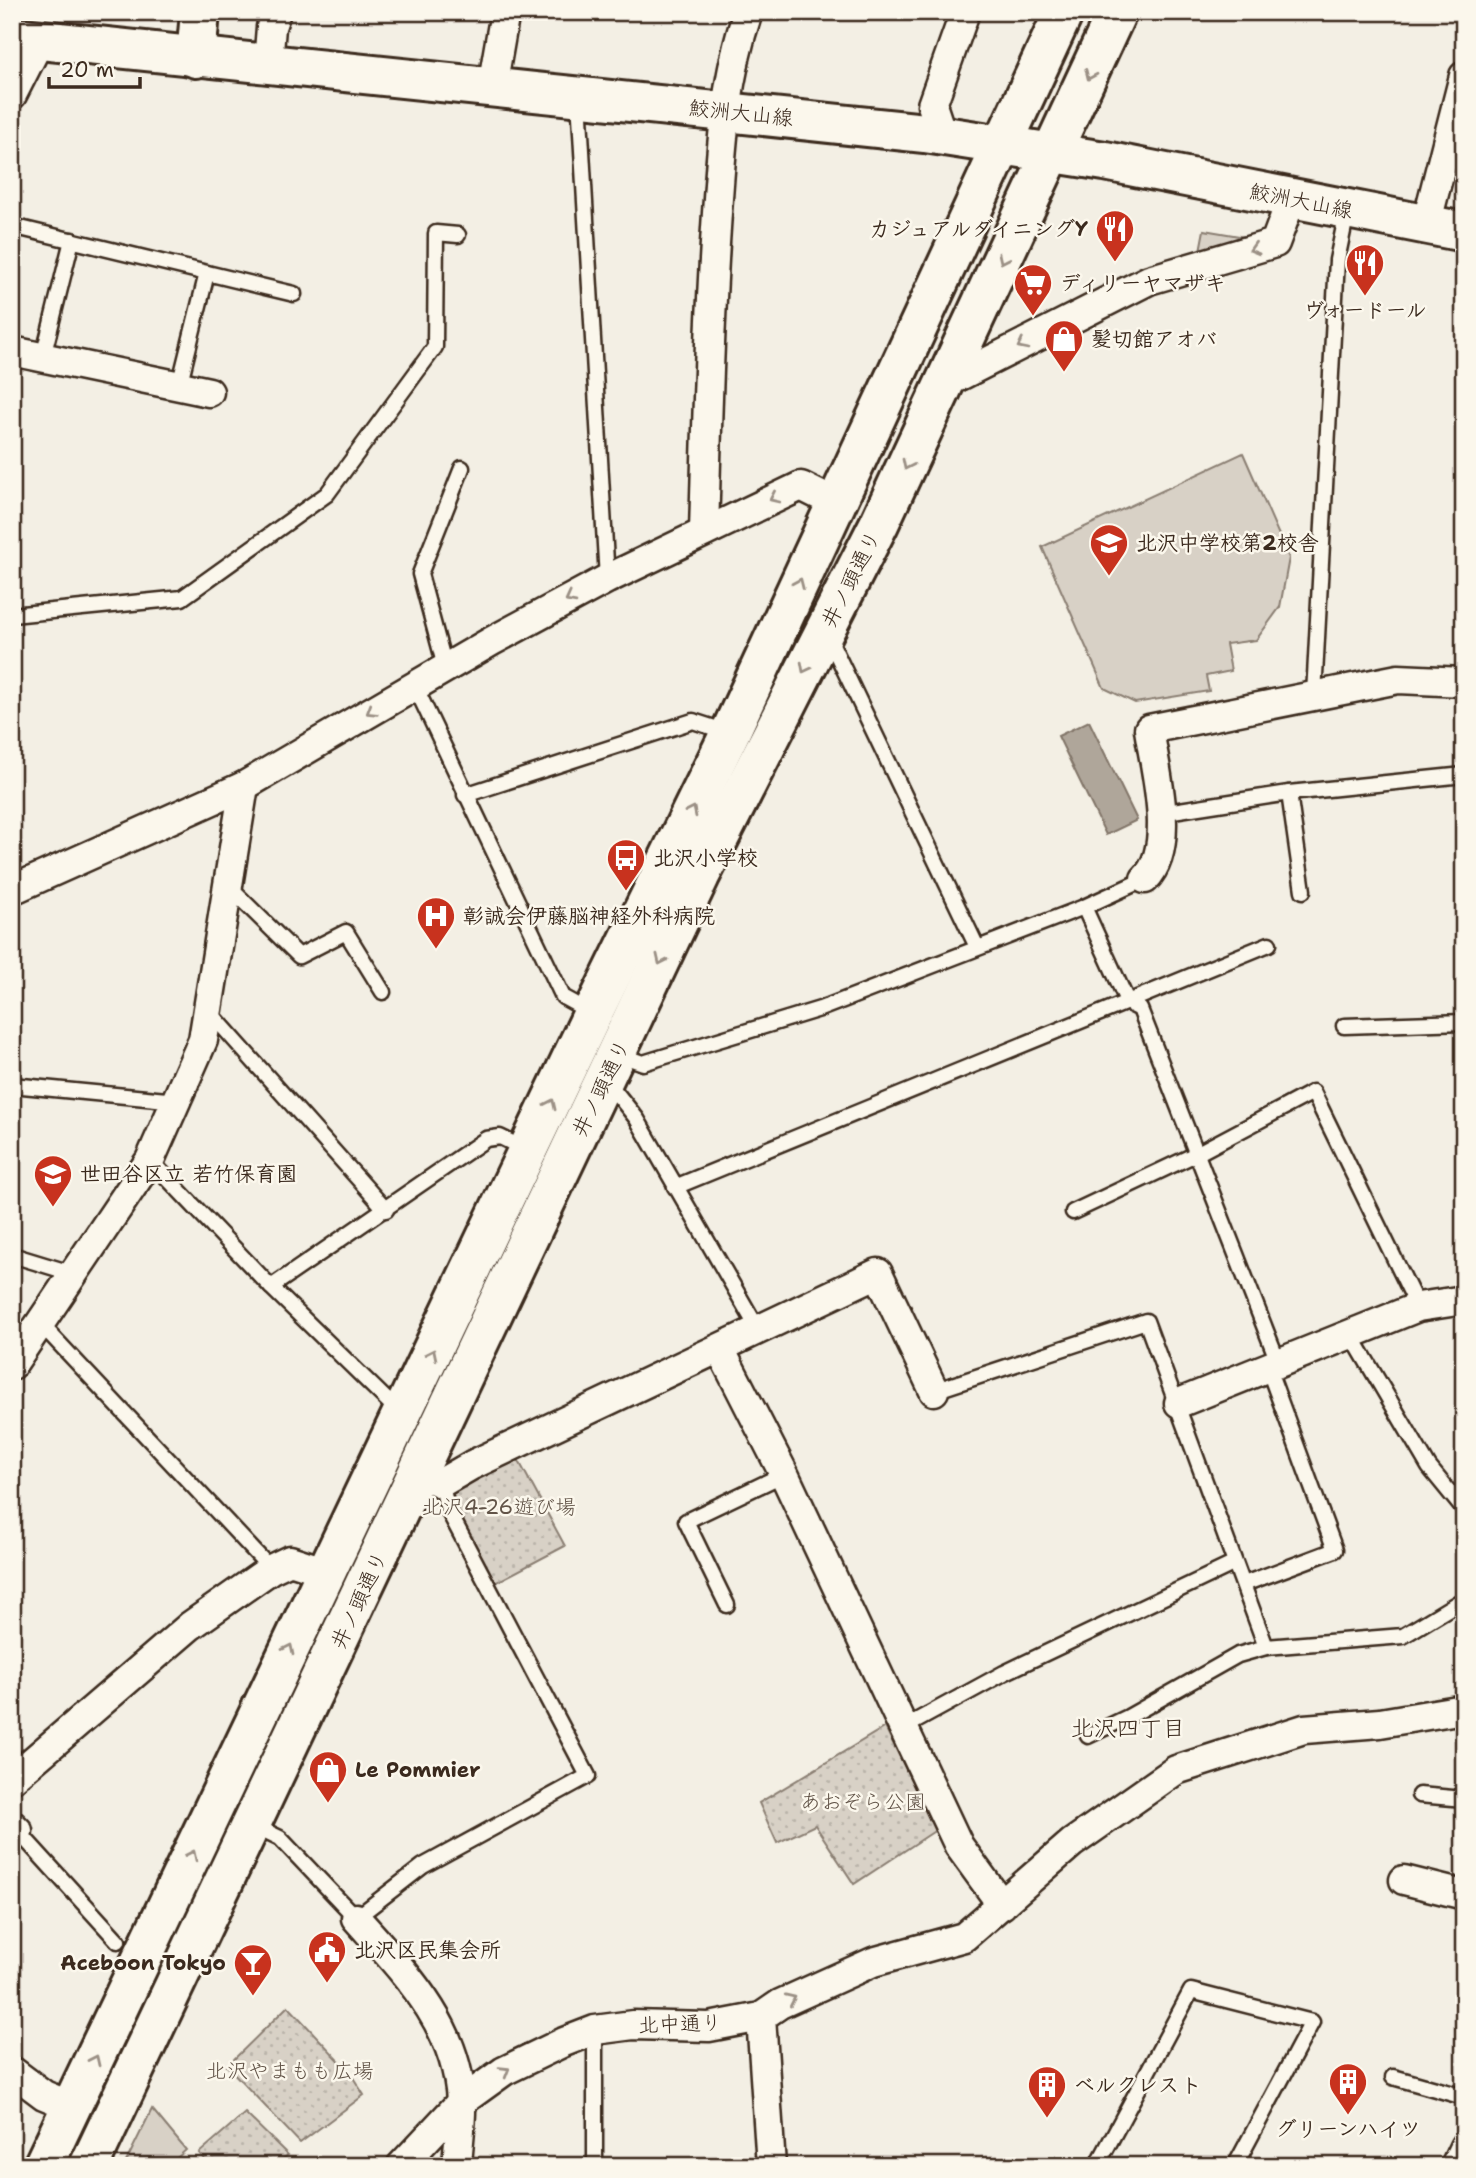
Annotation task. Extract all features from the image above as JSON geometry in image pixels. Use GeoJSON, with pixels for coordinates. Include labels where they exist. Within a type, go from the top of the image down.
{"type":"FeatureCollection","features":[{"type":"Feature","properties":{"kind":"main road"},"geometry":{"type":"LineString","coordinates":[[195,58],[200,12]]}},
{"type":"Feature","properties":{"kind":"main road","name":"井ノ頭通り"},"geometry":{"type":"LineString","coordinates":[[43,2166],[593,1013],[730,733],[1064,12]]}},
{"type":"Feature","properties":{"kind":"main road","name":"井ノ頭通り"},"geometry":{"type":"LineString","coordinates":[[89,2166],[253,1825],[430,1478],[611,1066],[700,876],[879,524],[1118,12]]}},
{"type":"Feature","properties":{"kind":"main road","name":"鮫洲大山線"},"geometry":{"type":"LineString","coordinates":[[26,39],[942,135],[1129,165],[1291,200],[1464,232]]}},
{"type":"Feature","properties":{"kind":"street"},"geometry":{"type":"LineString","coordinates":[[268,64],[271,27],[276,12]]}},
{"type":"Feature","properties":{"kind":"street"},"geometry":{"type":"LineString","coordinates":[[492,87],[505,12]]}},
{"type":"Feature","properties":{"kind":"street"},"geometry":{"type":"LineString","coordinates":[[704,532],[710,313],[724,111],[738,41],[748,12]]}},
{"type":"Feature","properties":{"kind":"street"},"geometry":{"type":"LineString","coordinates":[[942,135],[932,105],[965,12]]}},
{"type":"Feature","properties":{"kind":"street"},"geometry":{"type":"LineString","coordinates":[[12,95],[26,39]]}},
{"type":"Feature","properties":{"kind":"street"},"geometry":{"type":"LineString","coordinates":[[1426,225],[1464,76]]}},
{"type":"Feature","properties":{"kind":"street"},"geometry":{"type":"LineString","coordinates":[[946,383],[1149,280],[1275,243],[1291,200]]}},
{"type":"Feature","properties":{"kind":"street"},"geometry":{"type":"LineString","coordinates":[[12,351],[209,392]]}},
{"type":"Feature","properties":{"kind":"street"},"geometry":{"type":"LineString","coordinates":[[12,890],[244,786],[414,684],[607,579],[801,486],[835,503]]}},
{"type":"Feature","properties":{"kind":"street"},"geometry":{"type":"LineString","coordinates":[[1145,880],[1154,870],[1161,855],[1160,813],[1149,729],[1398,679],[1464,682]]}},
{"type":"Feature","properties":{"kind":"street"},"geometry":{"type":"LineString","coordinates":[[12,1365],[71,1273],[150,1160],[202,1040],[244,786]]}},
{"type":"Feature","properties":{"kind":"street"},"geometry":{"type":"LineString","coordinates":[[430,1478],[472,1465],[878,1273],[934,1391]]}},
{"type":"Feature","properties":{"kind":"street"},"geometry":{"type":"LineString","coordinates":[[1179,1404],[1418,1307],[1464,1300]]}},
{"type":"Feature","properties":{"kind":"street"},"geometry":{"type":"LineString","coordinates":[[720,1349],[784,1474],[959,1846],[1008,1898]]}},
{"type":"Feature","properties":{"kind":"street"},"geometry":{"type":"LineString","coordinates":[[12,1779],[190,1626],[271,1569],[290,1560],[327,1572]]}},
{"type":"Feature","properties":{"kind":"street","name":"北中通り"},"geometry":{"type":"LineString","coordinates":[[401,2166],[461,2102],[504,2071],[595,2030],[632,2025],[709,2027],[761,2017],[780,2004],[873,1962],[964,1937],[1072,1843],[1176,1770],[1304,1729],[1380,1723],[1464,1710]]}},
{"type":"Feature","properties":{"kind":"street"},"geometry":{"type":"LineString","coordinates":[[1404,1880],[1464,1895]]}},
{"type":"Feature","properties":{"kind":"street"},"geometry":{"type":"LineString","coordinates":[[356,1918],[423,1993],[456,2060],[461,2102],[457,2166]]}},
{"type":"Feature","properties":{"kind":"street"},"geometry":{"type":"LineString","coordinates":[[761,2017],[771,2166]]}},
{"type":"Feature","properties":{"kind":"street"},"geometry":{"type":"LineString","coordinates":[[12,2071],[44,2095],[72,2107]]}},
{"type":"Feature","properties":{"kind":"street"},"geometry":{"type":"LineString","coordinates":[[1455,2166],[1464,2147]]}},
{"type":"Feature","properties":{"kind":"lane"},"geometry":{"type":"LineString","coordinates":[[579,96],[607,579]]}},
{"type":"Feature","properties":{"kind":"lane"},"geometry":{"type":"LineString","coordinates":[[1314,695],[1337,260],[1347,211]]}},
{"type":"Feature","properties":{"kind":"lane"},"geometry":{"type":"LineString","coordinates":[[12,226],[294,294]]}},
{"type":"Feature","properties":{"kind":"lane"},"geometry":{"type":"LineString","coordinates":[[12,615],[181,598],[327,494],[435,347],[436,233],[458,235]]}},
{"type":"Feature","properties":{"kind":"lane"},"geometry":{"type":"LineString","coordinates":[[43,357],[72,240]]}},
{"type":"Feature","properties":{"kind":"lane"},"geometry":{"type":"LineString","coordinates":[[179,386],[207,272]]}},
{"type":"Feature","properties":{"kind":"lane"},"geometry":{"type":"LineString","coordinates":[[445,667],[420,574],[462,468]]}},
{"type":"Feature","properties":{"kind":"lane"},"geometry":{"type":"LineString","coordinates":[[824,629],[977,947]]}},
{"type":"Feature","properties":{"kind":"lane"},"geometry":{"type":"LineString","coordinates":[[414,684],[563,998],[593,1013]]}},
{"type":"Feature","properties":{"kind":"lane"},"geometry":{"type":"LineString","coordinates":[[465,795],[692,721],[730,733]]}},
{"type":"Feature","properties":{"kind":"lane"},"geometry":{"type":"LineString","coordinates":[[1160,813],[1289,793],[1464,775]]}},
{"type":"Feature","properties":{"kind":"lane"},"geometry":{"type":"LineString","coordinates":[[1289,793],[1303,891]]}},
{"type":"Feature","properties":{"kind":"lane"},"geometry":{"type":"LineString","coordinates":[[758,1329],[636,1119],[611,1066],[643,1063],[820,1009],[1084,907],[1145,880]]}},
{"type":"Feature","properties":{"kind":"lane"},"geometry":{"type":"LineString","coordinates":[[228,887],[299,956],[346,932],[383,992]]}},
{"type":"Feature","properties":{"kind":"lane"},"geometry":{"type":"LineString","coordinates":[[1084,907],[1128,1003],[1140,1009],[1198,1153],[1335,1550],[1244,1584]]}},
{"type":"Feature","properties":{"kind":"lane"},"geometry":{"type":"LineString","coordinates":[[675,1187],[1269,944]]}},
{"type":"Feature","properties":{"kind":"lane"},"geometry":{"type":"LineString","coordinates":[[208,1010],[386,1210]]}},
{"type":"Feature","properties":{"kind":"lane"},"geometry":{"type":"LineString","coordinates":[[1344,1026],[1464,1022]]}},
{"type":"Feature","properties":{"kind":"lane"},"geometry":{"type":"LineString","coordinates":[[12,1085],[177,1101]]}},
{"type":"Feature","properties":{"kind":"lane"},"geometry":{"type":"LineString","coordinates":[[1073,1212],[1198,1153],[1313,1092],[1418,1307]]}},
{"type":"Feature","properties":{"kind":"lane"},"geometry":{"type":"LineString","coordinates":[[271,1287],[486,1139],[500,1138],[529,1151]]}},
{"type":"Feature","properties":{"kind":"lane"},"geometry":{"type":"LineString","coordinates":[[150,1160],[271,1287],[403,1415]]}},
{"type":"Feature","properties":{"kind":"lane"},"geometry":{"type":"LineString","coordinates":[[12,1255],[71,1273]]}},
{"type":"Feature","properties":{"kind":"lane"},"geometry":{"type":"LineString","coordinates":[[934,1391],[1146,1321],[1179,1404],[1233,1564],[1244,1584],[1266,1647]]}},
{"type":"Feature","properties":{"kind":"lane"},"geometry":{"type":"LineString","coordinates":[[40,1323],[271,1569]]}},
{"type":"Feature","properties":{"kind":"lane"},"geometry":{"type":"LineString","coordinates":[[1350,1333],[1429,1467],[1464,1510]]}},
{"type":"Feature","properties":{"kind":"lane"},"geometry":{"type":"LineString","coordinates":[[727,1605],[685,1521],[784,1474]]}},
{"type":"Feature","properties":{"kind":"lane"},"geometry":{"type":"LineString","coordinates":[[253,1825],[280,1838],[356,1918],[423,1866],[588,1776],[430,1478]]}},
{"type":"Feature","properties":{"kind":"lane"},"geometry":{"type":"LineString","coordinates":[[905,1727],[1004,1673],[1233,1564]]}},
{"type":"Feature","properties":{"kind":"lane"},"geometry":{"type":"LineString","coordinates":[[1088,1736],[1128,1717],[1238,1655],[1266,1647],[1403,1636],[1464,1599]]}},
{"type":"Feature","properties":{"kind":"lane"},"geometry":{"type":"LineString","coordinates":[[1419,1795],[1464,1798]]}},
{"type":"Feature","properties":{"kind":"lane"},"geometry":{"type":"LineString","coordinates":[[14,1831],[118,1941]]}},
{"type":"Feature","properties":{"kind":"lane"},"geometry":{"type":"LineString","coordinates":[[1097,2166],[1191,1991],[1312,2022],[1235,2166]]}},
{"type":"Feature","properties":{"kind":"lane"},"geometry":{"type":"LineString","coordinates":[[595,2030],[595,2166]]}},
{"type":"Feature","properties":{"kind":"lane"},"geometry":{"type":"LineString","coordinates":[[1393,2077],[1464,2097]]}},
{"type":"Feature","properties":{"kind":"green space"},"geometry":{"type":"Polygon","coordinates":[[[1204,230],[1251,238],[1199,256],[1204,230]]]}},
{"type":"Feature","properties":{"kind":"green space"},"geometry":{"type":"Polygon","coordinates":[[[1243,453],[1289,558],[1280,607],[1256,640],[1226,644],[1231,671],[1206,676],[1209,691],[1135,703],[1104,688],[1042,547],[1243,453]]]}},
{"type":"Feature","properties":{"kind":"green space","name":"北沢4-26遊び場"},"geometry":{"type":"Polygon","coordinates":[[[514,1452],[565,1546],[495,1583],[446,1492],[514,1452]]]}},
{"type":"Feature","properties":{"kind":"green space","name":"あおぞら公園"},"geometry":{"type":"Polygon","coordinates":[[[885,1727],[936,1830],[854,1884],[815,1825],[777,1843],[759,1803],[885,1727]]]}},
{"type":"Feature","properties":{"kind":"green space","name":"北沢やまもも広場"},"geometry":{"type":"Polygon","coordinates":[[[288,2006],[349,2071],[364,2095],[300,2143],[227,2066],[288,2006]]]}},
{"type":"Feature","properties":{"kind":"green space"},"geometry":{"type":"Polygon","coordinates":[[[152,2109],[186,2150],[168,2166],[124,2166],[152,2109]]]}},
{"type":"Feature","properties":{"kind":"green space"},"geometry":{"type":"Polygon","coordinates":[[[245,2113],[288,2155],[274,2166],[210,2166],[199,2153],[245,2113]]]}},
{"type":"Feature","properties":{"kind":"shaded area"},"geometry":{"type":"Polygon","coordinates":[[[1089,721],[1137,820],[1106,835],[1058,736],[1089,721]]]}},
{"type":"Feature","properties":{"kind":"place","name":"カジュアルダイニングY"},"geometry":{"type":"Point","coordinates":[1115,263]}},
{"type":"Feature","properties":{"kind":"place","name":"ヴォードール"},"geometry":{"type":"Point","coordinates":[1365,297]}},
{"type":"Feature","properties":{"kind":"place","name":"ディリーヤマザキ"},"geometry":{"type":"Point","coordinates":[1033,317]}},
{"type":"Feature","properties":{"kind":"place","name":"髪切館アオバ"},"geometry":{"type":"Point","coordinates":[1064,373]}},
{"type":"Feature","properties":{"kind":"place","name":"北沢中学校第2校舎"},"geometry":{"type":"Point","coordinates":[1109,577]}},
{"type":"Feature","properties":{"kind":"place","name":"北沢小学校"},"geometry":{"type":"Point","coordinates":[626,892]}},
{"type":"Feature","properties":{"kind":"place","name":"彰誠会伊藤脳神経外科病院"},"geometry":{"type":"Point","coordinates":[436,950]}},
{"type":"Feature","properties":{"kind":"place","name":"世田谷区立 若竹保育園"},"geometry":{"type":"Point","coordinates":[53,1208]}},
{"type":"Feature","properties":{"kind":"place","name":"Le Pommier"},"geometry":{"type":"Point","coordinates":[328,1804]}},
{"type":"Feature","properties":{"kind":"place","name":"北沢区民集会所"},"geometry":{"type":"Point","coordinates":[327,1984]}},
{"type":"Feature","properties":{"kind":"place","name":"Aceboon Tokyo"},"geometry":{"type":"Point","coordinates":[253,1997]}},
{"type":"Feature","properties":{"kind":"place","name":"グリーンハイツ"},"geometry":{"type":"Point","coordinates":[1348,2116]}},
{"type":"Feature","properties":{"kind":"place","name":"ベルクレスト"},"geometry":{"type":"Point","coordinates":[1047,2119]}},
{"type":"Feature","properties":{"kind":"district","name":"北沢四丁目"},"geometry":{"type":"Point","coordinates":[1128,1728]}}]}
